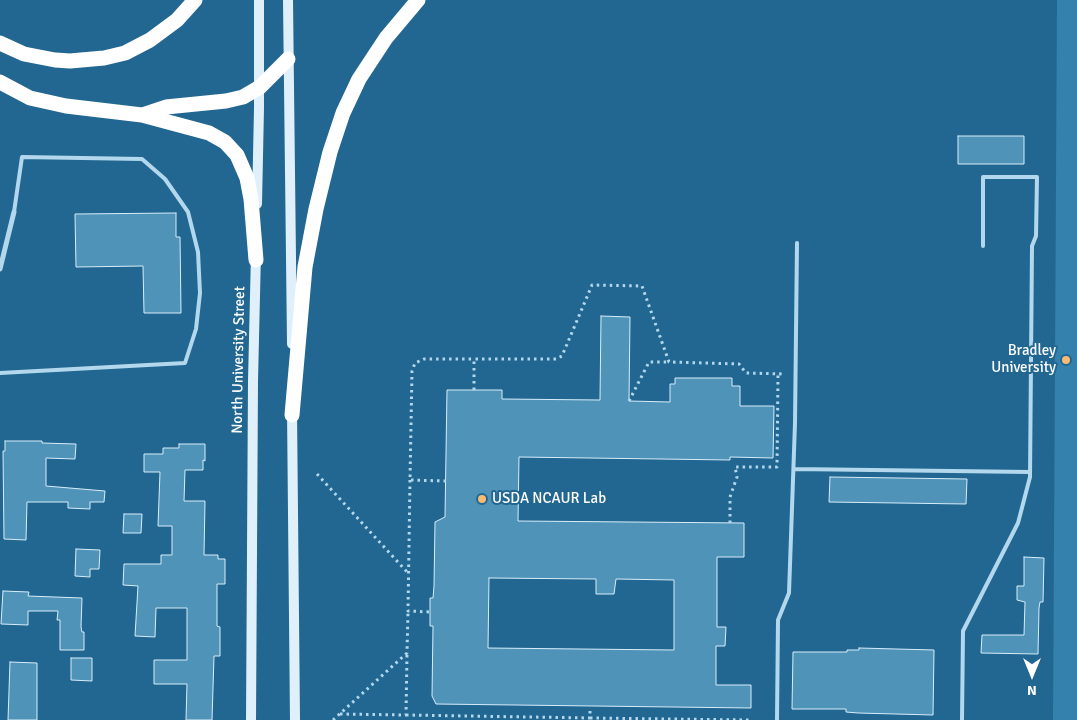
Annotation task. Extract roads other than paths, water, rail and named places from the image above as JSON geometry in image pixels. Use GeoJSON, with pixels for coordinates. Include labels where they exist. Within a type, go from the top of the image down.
{"type":"FeatureCollection","features":[{"type":"Feature","properties":{"kind":"highway"},"geometry":{"type":"LineString","coordinates":[[0,43],[24,54],[55,60],[77,61],[104,58],[125,53],[150,40],[177,20],[194,0]]}},
{"type":"Feature","properties":{"kind":"highway"},"geometry":{"type":"LineString","coordinates":[[292,414],[305,267],[316,209],[333,143],[343,113],[359,79],[386,38],[418,0]]}},
{"type":"Feature","properties":{"kind":"highway"},"geometry":{"type":"LineString","coordinates":[[142,114],[166,108],[236,99],[249,94],[260,86],[288,60]]}},
{"type":"Feature","properties":{"kind":"highway"},"geometry":{"type":"LineString","coordinates":[[0,82],[30,98],[66,106],[142,114],[208,133],[225,142],[237,156],[249,188],[256,260]]}},
{"type":"Feature","properties":{"kind":"main road","name":"North University Street"},"geometry":{"type":"LineString","coordinates":[[252,720],[253,381],[260,86],[260,0]]}},
{"type":"Feature","properties":{"kind":"main road"},"geometry":{"type":"LineString","coordinates":[[288,0],[295,720]]}},
{"type":"Feature","properties":{"kind":"street"},"geometry":{"type":"LineString","coordinates":[[0,269],[14,212]]}},
{"type":"Feature","properties":{"kind":"lane"},"geometry":{"type":"LineString","coordinates":[[0,373],[185,363],[196,329],[200,293],[198,252],[188,212],[165,179],[142,159],[22,157],[14,212]]}},
{"type":"Feature","properties":{"kind":"lane"},"geometry":{"type":"LineString","coordinates":[[962,720],[963,631],[1018,523],[1030,472],[1032,246],[1036,236],[1037,177],[983,177],[982,246]]}},
{"type":"Feature","properties":{"kind":"lane"},"geometry":{"type":"LineString","coordinates":[[777,720],[778,620],[789,593],[794,469],[797,243]]}},
{"type":"Feature","properties":{"kind":"lane"},"geometry":{"type":"LineString","coordinates":[[794,469],[1030,472]]}},
{"type":"Feature","properties":{"kind":"place","name":"Bradley University"},"geometry":{"type":"Point","coordinates":[1066,360]}},
{"type":"Feature","properties":{"kind":"place","name":"USDA NCAUR Lab"},"geometry":{"type":"Point","coordinates":[482,499]}}]}
